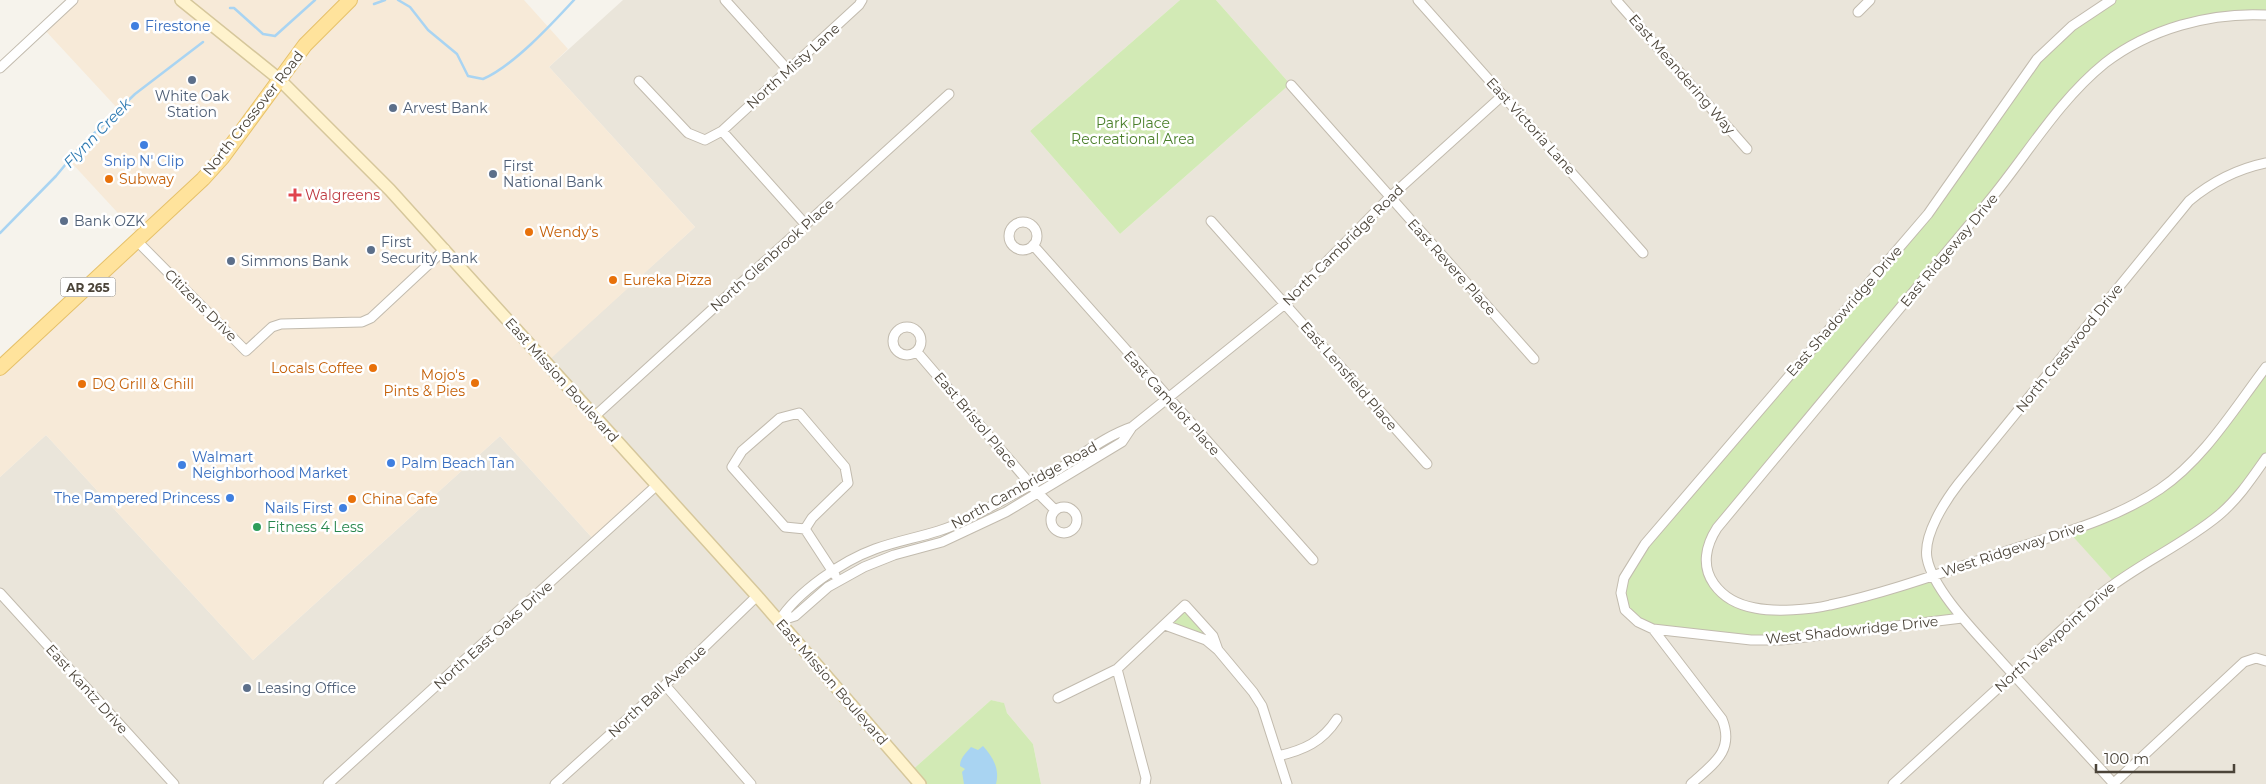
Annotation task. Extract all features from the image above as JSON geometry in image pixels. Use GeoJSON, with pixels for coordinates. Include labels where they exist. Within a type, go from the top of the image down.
{"type":"FeatureCollection","features":[{"type":"Feature","properties":{"kind":"main road","name":"East Mission Boulevard"},"geometry":{"type":"LineString","coordinates":[[181,0],[279,79],[390,190],[757,596],[920,784]]}},
{"type":"Feature","properties":{"kind":"main road","name":"North Crossover Road"},"geometry":{"type":"LineString","coordinates":[[0,368],[217,164],[305,45],[350,0]]}},
{"type":"Feature","properties":{"kind":"street"},"geometry":{"type":"LineString","coordinates":[[0,68],[73,0]]}},
{"type":"Feature","properties":{"kind":"street"},"geometry":{"type":"LineString","coordinates":[[725,0],[788,70]]}},
{"type":"Feature","properties":{"kind":"street","name":"North Misty Lane"},"geometry":{"type":"LineString","coordinates":[[722,131],[859,5],[862,0]]}},
{"type":"Feature","properties":{"kind":"street","name":"East Victoria Lane"},"geometry":{"type":"LineString","coordinates":[[1418,0],[1643,253]]}},
{"type":"Feature","properties":{"kind":"street","name":"East Meandering Way"},"geometry":{"type":"LineString","coordinates":[[1616,0],[1747,149]]}},
{"type":"Feature","properties":{"kind":"street"},"geometry":{"type":"LineString","coordinates":[[1858,12],[1870,0]]}},
{"type":"Feature","properties":{"kind":"street","name":"East Shadowridge Drive"},"geometry":{"type":"LineString","coordinates":[[1653,629],[1638,622],[1625,610],[1620,593],[1628,570],[1645,544],[1928,214],[2037,60],[2072,26],[2111,0]]}},
{"type":"Feature","properties":{"kind":"street","name":"East Ridgeway Drive"},"geometry":{"type":"LineString","coordinates":[[1710,579],[1706,562],[1707,548],[1717,528],[2000,188],[2071,94],[2105,63],[2136,42],[2173,27],[2212,18],[2250,15],[2266,16]]}},
{"type":"Feature","properties":{"kind":"street"},"geometry":{"type":"LineString","coordinates":[[639,81],[688,133],[696,138],[705,140],[722,131],[806,224]]}},
{"type":"Feature","properties":{"kind":"street","name":"East Revere Place"},"geometry":{"type":"LineString","coordinates":[[1291,85],[1534,359]]}},
{"type":"Feature","properties":{"kind":"street","name":"North Glenbrook Place"},"geometry":{"type":"LineString","coordinates":[[595,416],[949,94]]}},
{"type":"Feature","properties":{"kind":"street","name":"North Cambridge Road"},"geometry":{"type":"LineString","coordinates":[[836,576],[894,555],[942,542],[974,528],[1038,493],[1122,442],[1132,427],[1286,304],[1390,197],[1504,95]]}},
{"type":"Feature","properties":{"kind":"street","name":"North Crestwood Drive"},"geometry":{"type":"LineString","coordinates":[[1932,576],[1926,557],[1927,540],[1944,505],[1958,483],[2189,201],[2216,181],[2247,168],[2266,163]]}},
{"type":"Feature","properties":{"kind":"street","name":"East Lensfield Place"},"geometry":{"type":"LineString","coordinates":[[1211,220],[1427,464]]}},
{"type":"Feature","properties":{"kind":"street","name":"Citizens Drive"},"geometry":{"type":"LineString","coordinates":[[137,241],[246,351],[264,334],[281,324],[354,324],[371,318],[445,249]]}},
{"type":"Feature","properties":{"kind":"street","name":"East Camelot Place"},"geometry":{"type":"LineString","coordinates":[[1033,245],[1313,560]]}},
{"type":"Feature","properties":{"kind":"street","name":"East Bristol Place"},"geometry":{"type":"LineString","coordinates":[[917,352],[1030,484],[1055,510]]}},
{"type":"Feature","properties":{"kind":"street","name":"West Ridgeway Drive"},"geometry":{"type":"LineString","coordinates":[[1710,579],[1721,593],[1736,603],[1756,608],[1782,610],[1828,606],[1932,576],[2104,519],[2160,489],[2183,472],[2266,367]]}},
{"type":"Feature","properties":{"kind":"street"},"geometry":{"type":"LineString","coordinates":[[798,413],[844,467],[848,483],[812,518],[805,529],[785,527],[732,467],[742,451],[780,418],[798,413]]}},
{"type":"Feature","properties":{"kind":"street","name":"North Cambridge Road"},"geometry":{"type":"LineString","coordinates":[[779,622],[795,616],[836,576],[874,550],[948,528],[1062,467],[1116,432],[1132,427]]}},
{"type":"Feature","properties":{"kind":"street","name":"North Viewpoint Drive"},"geometry":{"type":"LineString","coordinates":[[1893,784],[2108,588],[2196,532],[2221,513],[2251,480],[2266,458]]}},
{"type":"Feature","properties":{"kind":"street","name":"North East Oaks Drive"},"geometry":{"type":"LineString","coordinates":[[328,784],[657,485]]}},
{"type":"Feature","properties":{"kind":"street"},"geometry":{"type":"LineString","coordinates":[[805,529],[836,576]]}},
{"type":"Feature","properties":{"kind":"street"},"geometry":{"type":"LineString","coordinates":[[1932,576],[1962,618],[2114,784],[2244,662],[2250,659],[2266,661]]}},
{"type":"Feature","properties":{"kind":"street","name":"East Kantz Drive"},"geometry":{"type":"LineString","coordinates":[[0,593],[174,784]]}},
{"type":"Feature","properties":{"kind":"street","name":"North Ball Avenue"},"geometry":{"type":"LineString","coordinates":[[555,784],[666,685],[757,596]]}},
{"type":"Feature","properties":{"kind":"street"},"geometry":{"type":"LineString","coordinates":[[1058,698],[1117,669],[1185,605],[1213,636],[1218,650]]}},
{"type":"Feature","properties":{"kind":"street","name":"West Shadowridge Drive"},"geometry":{"type":"LineString","coordinates":[[1653,629],[1751,640],[1781,640],[1962,618]]}},
{"type":"Feature","properties":{"kind":"street"},"geometry":{"type":"LineString","coordinates":[[1165,625],[1206,640],[1218,650],[1254,692],[1262,706],[1288,784]]}},
{"type":"Feature","properties":{"kind":"street"},"geometry":{"type":"LineString","coordinates":[[1653,629],[1722,719],[1726,730],[1726,742],[1723,752],[1691,784]]}},
{"type":"Feature","properties":{"kind":"street"},"geometry":{"type":"LineString","coordinates":[[1117,669],[1146,778],[1144,784]]}},
{"type":"Feature","properties":{"kind":"street"},"geometry":{"type":"LineString","coordinates":[[666,685],[751,784]]}},
{"type":"Feature","properties":{"kind":"street"},"geometry":{"type":"LineString","coordinates":[[1278,756],[1297,752],[1312,745],[1326,735],[1337,719]]}},
{"type":"Feature","properties":{"kind":"shaded area"},"geometry":{"type":"Polygon","coordinates":[[[73,0],[524,0],[568,49],[549,67],[695,227],[547,362],[657,485],[595,541],[500,436],[253,660],[46,435],[0,477],[0,368],[141,238],[69,160],[118,109],[43,28],[73,0]]]}},
{"type":"Feature","properties":{"kind":"shaded area"},"geometry":{"type":"Polygon","coordinates":[[[623,0],[1180,0],[1030,131],[1120,234],[1290,84],[1216,0],[2111,0],[2072,26],[2037,59],[1928,214],[1645,544],[1632,562],[1624,578],[1621,593],[1625,610],[1638,622],[1653,629],[1751,640],[1781,640],[1962,618],[1932,576],[1828,606],[1756,609],[1736,603],[1721,593],[1710,579],[1706,562],[1707,548],[1717,528],[2000,188],[2071,94],[2105,63],[2136,43],[2173,27],[2212,18],[2266,15],[2266,367],[2199,455],[2183,472],[2160,489],[2134,504],[2104,519],[2069,531],[2115,583],[2196,533],[2221,513],[2251,480],[2266,458],[2266,784],[1041,784],[1033,744],[1007,713],[1003,703],[991,700],[910,772],[920,784],[0,784],[0,477],[46,435],[253,660],[500,436],[595,541],[656,485],[546,362],[695,227],[549,67],[623,0]],[[1185,605],[1167,620],[1165,625],[1206,640],[1217,649],[1213,636],[1185,605]]]}},
{"type":"Feature","properties":{"kind":"green space","name":"Park Place Recreational Area"},"geometry":{"type":"Polygon","coordinates":[[[1180,0],[1216,0],[1290,84],[1120,234],[1030,131],[1180,0]]]}},
{"type":"Feature","properties":{"kind":"green space"},"geometry":{"type":"Polygon","coordinates":[[[2111,0],[2266,0],[2266,15],[2212,18],[2136,43],[2071,94],[1717,528],[1706,562],[1721,593],[1756,609],[1828,606],[1933,576],[1962,618],[1781,640],[1653,629],[1625,610],[1624,578],[1632,562],[1928,214],[2037,59],[2111,0]]]}},
{"type":"Feature","properties":{"kind":"green space"},"geometry":{"type":"Polygon","coordinates":[[[2266,367],[2266,458],[2221,513],[2115,583],[2068,531],[2104,519],[2183,472],[2266,367]]]}},
{"type":"Feature","properties":{"kind":"green space"},"geometry":{"type":"Polygon","coordinates":[[[1185,605],[1218,650],[1165,625],[1185,605]]]}},
{"type":"Feature","properties":{"kind":"green space"},"geometry":{"type":"Polygon","coordinates":[[[991,700],[1004,703],[1007,713],[1033,744],[1041,784],[920,784],[910,772],[991,700]]]}},
{"type":"Feature","properties":{"kind":"water"},"geometry":{"type":"Polygon","coordinates":[[[983,746],[995,764],[997,773],[996,784],[964,784],[962,772],[965,769],[960,766],[962,758],[971,747],[978,750],[983,746]]]}},
{"type":"Feature","properties":{"kind":"waterway","name":"Flynn Creek"},"geometry":{"type":"LineString","coordinates":[[230,8],[234,8],[263,34],[275,36],[315,0]]}},
{"type":"Feature","properties":{"kind":"waterway","name":"Flynn Creek"},"geometry":{"type":"LineString","coordinates":[[374,4],[385,0]]}},
{"type":"Feature","properties":{"kind":"waterway","name":"Flynn Creek"},"geometry":{"type":"LineString","coordinates":[[398,0],[410,7],[428,30],[457,54],[468,76],[483,79],[495,73],[519,55],[574,0]]}},
{"type":"Feature","properties":{"kind":"waterway","name":"Flynn Creek"},"geometry":{"type":"LineString","coordinates":[[0,233],[56,176],[80,147],[135,94],[203,42]]}},
{"type":"Feature","properties":{"kind":"place","name":"Firestone"},"geometry":{"type":"Point","coordinates":[135,26]}},
{"type":"Feature","properties":{"kind":"place","name":"White Oak Station"},"geometry":{"type":"Point","coordinates":[192,80]}},
{"type":"Feature","properties":{"kind":"place","name":"Arvest Bank"},"geometry":{"type":"Point","coordinates":[393,108]}},
{"type":"Feature","properties":{"kind":"place","name":"Snip N' Clip"},"geometry":{"type":"Point","coordinates":[144,145]}},
{"type":"Feature","properties":{"kind":"place","name":"First National Bank"},"geometry":{"type":"Point","coordinates":[493,174]}},
{"type":"Feature","properties":{"kind":"place","name":"Subway"},"geometry":{"type":"Point","coordinates":[109,179]}},
{"type":"Feature","properties":{"kind":"place","name":"Walgreens"},"geometry":{"type":"Point","coordinates":[295,195]}},
{"type":"Feature","properties":{"kind":"place","name":"Bank OZK"},"geometry":{"type":"Point","coordinates":[64,221]}},
{"type":"Feature","properties":{"kind":"place","name":"Wendy's"},"geometry":{"type":"Point","coordinates":[529,232]}},
{"type":"Feature","properties":{"kind":"place","name":"First Security Bank"},"geometry":{"type":"Point","coordinates":[371,250]}},
{"type":"Feature","properties":{"kind":"place","name":"Simmons Bank"},"geometry":{"type":"Point","coordinates":[231,261]}},
{"type":"Feature","properties":{"kind":"place","name":"Eureka Pizza"},"geometry":{"type":"Point","coordinates":[613,280]}},
{"type":"Feature","properties":{"kind":"place","name":"Locals Coffee"},"geometry":{"type":"Point","coordinates":[373,368]}},
{"type":"Feature","properties":{"kind":"place","name":"Mojo's Pints & Pies"},"geometry":{"type":"Point","coordinates":[475,383]}},
{"type":"Feature","properties":{"kind":"place","name":"DQ Grill & Chill"},"geometry":{"type":"Point","coordinates":[82,384]}},
{"type":"Feature","properties":{"kind":"place","name":"Palm Beach Tan"},"geometry":{"type":"Point","coordinates":[391,463]}},
{"type":"Feature","properties":{"kind":"place","name":"Walmart Neighborhood Market"},"geometry":{"type":"Point","coordinates":[182,465]}},
{"type":"Feature","properties":{"kind":"place","name":"The Pampered Princess"},"geometry":{"type":"Point","coordinates":[230,498]}},
{"type":"Feature","properties":{"kind":"place","name":"China Cafe"},"geometry":{"type":"Point","coordinates":[352,499]}},
{"type":"Feature","properties":{"kind":"place","name":"Nails First"},"geometry":{"type":"Point","coordinates":[343,508]}},
{"type":"Feature","properties":{"kind":"place","name":"Fitness 4 Less"},"geometry":{"type":"Point","coordinates":[257,527]}},
{"type":"Feature","properties":{"kind":"place","name":"Leasing Office"},"geometry":{"type":"Point","coordinates":[247,688]}}]}
